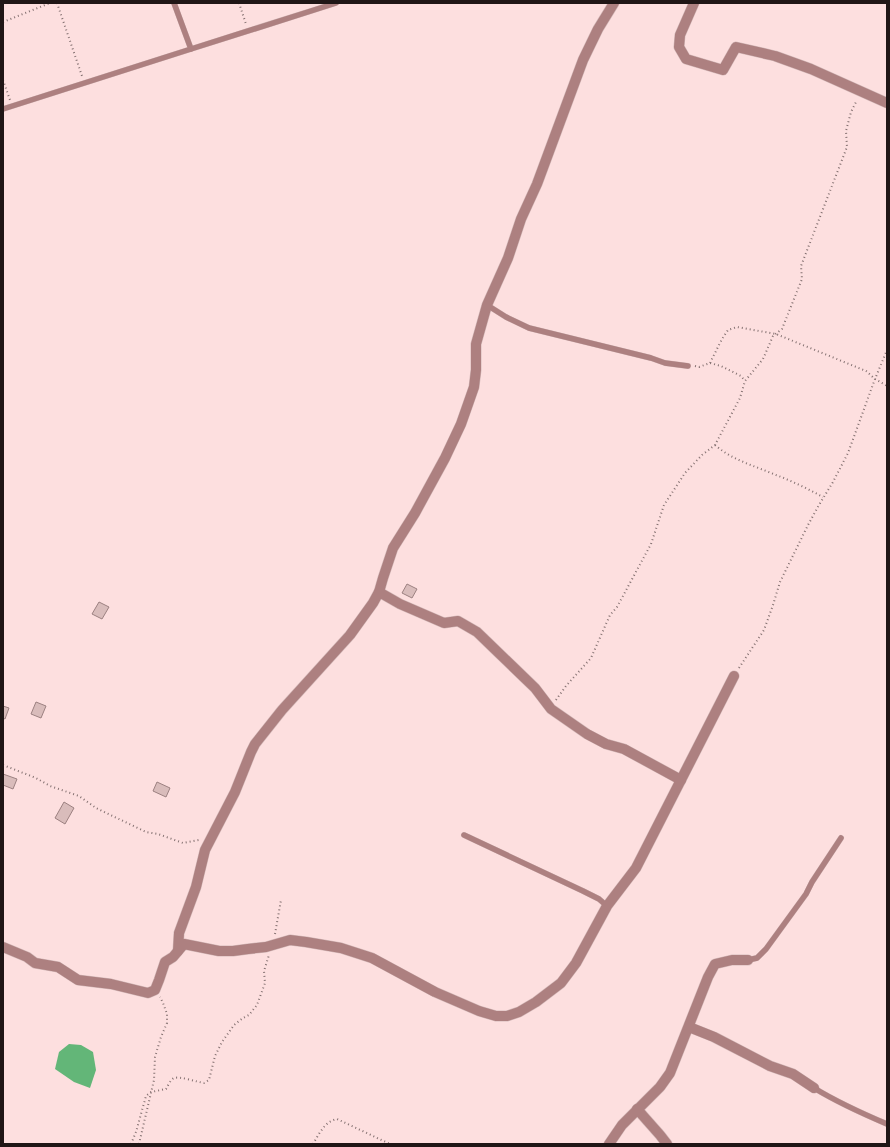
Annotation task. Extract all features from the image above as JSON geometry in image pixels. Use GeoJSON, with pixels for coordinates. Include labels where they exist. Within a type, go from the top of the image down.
{"type":"FeatureCollection","features":[{"type":"Feature","properties":{"kind":"street"},"geometry":{"type":"LineString","coordinates":[[178,951],[179,933],[196,887],[206,850],[235,792],[255,744],[282,710],[350,635],[379,592],[393,548],[415,513],[445,458],[470,400],[474,387],[476,344],[487,305],[508,258],[521,218],[537,184],[583,60],[598,29],[614,3]]}},
{"type":"Feature","properties":{"kind":"street"},"geometry":{"type":"LineString","coordinates":[[694,3],[680,35],[679,47],[686,59],[723,70],[736,47],[775,56],[887,103]]}},
{"type":"Feature","properties":{"kind":"street"},"geometry":{"type":"LineString","coordinates":[[379,592],[400,604],[444,623],[458,621],[477,632],[535,688],[551,709],[586,734],[606,744],[624,749],[681,780]]}},
{"type":"Feature","properties":{"kind":"street"},"geometry":{"type":"LineString","coordinates":[[3,947],[27,957],[35,963],[58,967],[78,980],[111,984],[148,993],[154,990],[165,962],[173,957],[184,944],[218,951],[233,951],[266,947],[290,940],[352,951],[372,958],[435,992],[479,1011],[496,1016],[507,1016],[519,1012],[536,1002],[561,983],[576,963],[607,906],[636,868],[734,676]]}},
{"type":"Feature","properties":{"kind":"street"},"geometry":{"type":"LineString","coordinates":[[609,1144],[622,1125],[660,1086],[670,1073],[715,964],[732,960],[748,960]]}},
{"type":"Feature","properties":{"kind":"street"},"geometry":{"type":"LineString","coordinates":[[689,1027],[714,1037],[770,1066],[793,1074],[814,1088]]}},
{"type":"Feature","properties":{"kind":"street"},"geometry":{"type":"LineString","coordinates":[[637,1109],[667,1144]]}},
{"type":"Feature","properties":{"kind":"lane"},"geometry":{"type":"LineString","coordinates":[[174,3],[191,49]]}},
{"type":"Feature","properties":{"kind":"lane"},"geometry":{"type":"LineString","coordinates":[[3,109],[336,3]]}},
{"type":"Feature","properties":{"kind":"lane"},"geometry":{"type":"LineString","coordinates":[[487,305],[506,317],[529,328],[651,358],[665,363],[688,366]]}},
{"type":"Feature","properties":{"kind":"lane"},"geometry":{"type":"LineString","coordinates":[[464,835],[583,890],[599,899],[607,906]]}},
{"type":"Feature","properties":{"kind":"lane"},"geometry":{"type":"LineString","coordinates":[[748,960],[757,958],[766,949],[806,894],[841,838]]}},
{"type":"Feature","properties":{"kind":"lane"},"geometry":{"type":"LineString","coordinates":[[814,1088],[854,1110],[887,1124]]}},
{"type":"Feature","properties":{"kind":"path"},"geometry":{"type":"LineString","coordinates":[[3,22],[50,3]]}},
{"type":"Feature","properties":{"kind":"path"},"geometry":{"type":"LineString","coordinates":[[57,3],[84,83]]}},
{"type":"Feature","properties":{"kind":"path"},"geometry":{"type":"LineString","coordinates":[[239,3],[249,31]]}},
{"type":"Feature","properties":{"kind":"path"},"geometry":{"type":"LineString","coordinates":[[3,80],[12,106]]}},
{"type":"Feature","properties":{"kind":"path"},"geometry":{"type":"LineString","coordinates":[[551,709],[566,686],[591,658],[610,615],[617,607],[651,544],[664,505],[684,473],[702,455],[715,445],[740,398],[746,381],[763,359],[773,336],[782,328],[802,279],[801,266],[847,147],[846,131],[851,112],[861,92]]}},
{"type":"Feature","properties":{"kind":"path"},"geometry":{"type":"LineString","coordinates":[[710,363],[728,330],[737,327],[750,328],[776,334],[866,370],[875,379],[887,386]]}},
{"type":"Feature","properties":{"kind":"path"},"geometry":{"type":"LineString","coordinates":[[734,676],[764,630],[780,582],[808,525],[834,482],[848,454],[887,350]]}},
{"type":"Feature","properties":{"kind":"path"},"geometry":{"type":"LineString","coordinates":[[688,366],[699,367],[710,363],[721,366],[741,376],[746,381]]}},
{"type":"Feature","properties":{"kind":"path"},"geometry":{"type":"LineString","coordinates":[[715,445],[723,453],[801,485],[824,498]]}},
{"type":"Feature","properties":{"kind":"path"},"geometry":{"type":"LineString","coordinates":[[3,765],[36,778],[50,786],[79,796],[96,808],[146,832],[183,843],[212,838]]}},
{"type":"Feature","properties":{"kind":"path"},"geometry":{"type":"LineString","coordinates":[[131,1144],[146,1096],[151,1092],[166,1089],[174,1078],[204,1083],[209,1080],[215,1056],[222,1042],[234,1025],[249,1015],[257,1005],[265,983],[264,971],[275,936],[281,900]]}},
{"type":"Feature","properties":{"kind":"path"},"geometry":{"type":"LineString","coordinates":[[139,1144],[154,1080],[155,1057],[167,1023],[167,1014],[163,1003],[154,990]]}},
{"type":"Feature","properties":{"kind":"path"},"geometry":{"type":"LineString","coordinates":[[313,1144],[326,1125],[332,1120],[337,1119],[390,1144]]}},
{"type":"Feature","properties":{"kind":"shaded area"},"geometry":{"type":"Polygon","coordinates":[[[69,1044],[81,1045],[93,1052],[96,1070],[90,1088],[74,1082],[55,1069],[59,1052],[69,1044]]]}},
{"type":"Feature","properties":{"kind":"building"},"geometry":{"type":"Polygon","coordinates":[[[407,584],[417,589],[412,598],[402,593],[407,584]]]}},
{"type":"Feature","properties":{"kind":"building"},"geometry":{"type":"Polygon","coordinates":[[[99,602],[109,607],[102,619],[92,614],[99,602]]]}},
{"type":"Feature","properties":{"kind":"building"},"geometry":{"type":"Polygon","coordinates":[[[36,702],[46,706],[41,718],[31,714],[36,702]]]}},
{"type":"Feature","properties":{"kind":"building"},"geometry":{"type":"Polygon","coordinates":[[[3,706],[9,708],[5,719],[3,718],[3,706]]]}},
{"type":"Feature","properties":{"kind":"building"},"geometry":{"type":"Polygon","coordinates":[[[3,774],[17,779],[13,789],[3,785],[3,774]]]}},
{"type":"Feature","properties":{"kind":"building"},"geometry":{"type":"Polygon","coordinates":[[[157,782],[170,788],[166,797],[153,791],[157,782]]]}},
{"type":"Feature","properties":{"kind":"building"},"geometry":{"type":"Polygon","coordinates":[[[64,802],[74,808],[65,824],[55,818],[64,802]]]}}]}
